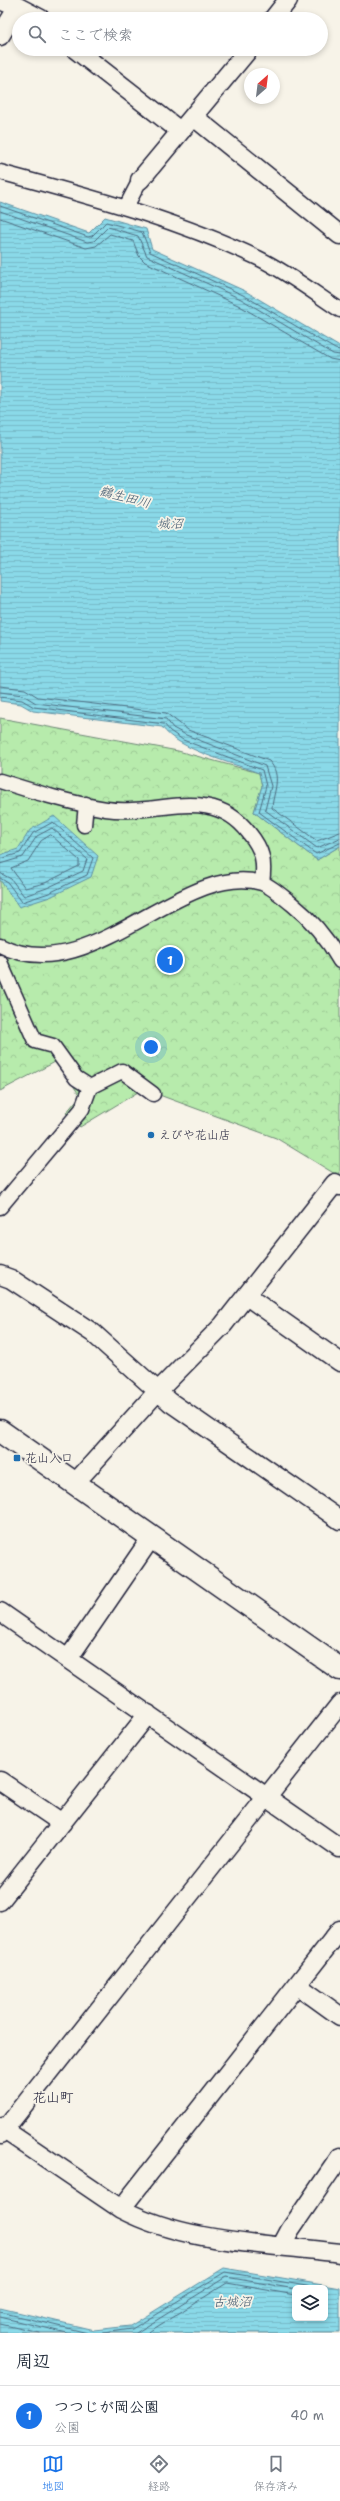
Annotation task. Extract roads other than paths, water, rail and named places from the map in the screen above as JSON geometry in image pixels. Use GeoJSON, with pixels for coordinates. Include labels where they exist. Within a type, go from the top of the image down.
{"type":"FeatureCollection","features":[{"type":"Feature","properties":{"kind":"street"},"geometry":{"type":"LineString","coordinates":[[0,0],[28,12]]}},
{"type":"Feature","properties":{"kind":"street"},"geometry":{"type":"LineString","coordinates":[[279,12],[288,0]]}},
{"type":"Feature","properties":{"kind":"street"},"geometry":{"type":"LineString","coordinates":[[15,12],[18,7]]}},
{"type":"Feature","properties":{"kind":"street"},"geometry":{"type":"LineString","coordinates":[[0,36],[12,17]]}},
{"type":"Feature","properties":{"kind":"street"},"geometry":{"type":"LineString","coordinates":[[84,56],[180,131]]}},
{"type":"Feature","properties":{"kind":"street"},"geometry":{"type":"LineString","coordinates":[[126,207],[140,180],[180,131],[194,117],[242,56]]}},
{"type":"Feature","properties":{"kind":"street"},"geometry":{"type":"LineString","coordinates":[[194,117],[340,235]]}},
{"type":"Feature","properties":{"kind":"street"},"geometry":{"type":"LineString","coordinates":[[0,172],[126,207],[259,258],[287,274],[340,310]]}},
{"type":"Feature","properties":{"kind":"street"},"geometry":{"type":"LineString","coordinates":[[0,781],[36,792],[107,809],[136,810],[192,804],[212,807],[224,812],[245,827],[257,843],[265,865],[262,883]]}},
{"type":"Feature","properties":{"kind":"street"},"geometry":{"type":"LineString","coordinates":[[84,825],[86,804]]}},
{"type":"Feature","properties":{"kind":"street"},"geometry":{"type":"LineString","coordinates":[[0,945],[20,952],[45,955],[62,953],[106,937],[216,884],[236,881],[262,883],[309,917],[340,961]]}},
{"type":"Feature","properties":{"kind":"street"},"geometry":{"type":"LineString","coordinates":[[0,962],[35,1040],[53,1046],[76,1078],[90,1087]]}},
{"type":"Feature","properties":{"kind":"street"},"geometry":{"type":"LineString","coordinates":[[0,1206],[82,1109],[90,1087],[122,1071],[153,1094]]}},
{"type":"Feature","properties":{"kind":"street"},"geometry":{"type":"LineString","coordinates":[[75,1483],[157,1392],[223,1326],[248,1297],[335,1182],[340,1186]]}},
{"type":"Feature","properties":{"kind":"street"},"geometry":{"type":"LineString","coordinates":[[0,1275],[11,1279],[93,1333],[140,1374],[157,1392],[340,1520]]}},
{"type":"Feature","properties":{"kind":"street"},"geometry":{"type":"LineString","coordinates":[[248,1297],[340,1362]]}},
{"type":"Feature","properties":{"kind":"street"},"geometry":{"type":"LineString","coordinates":[[0,1431],[340,1669]]}},
{"type":"Feature","properties":{"kind":"street"},"geometry":{"type":"LineString","coordinates":[[68,1659],[151,1538]]}},
{"type":"Feature","properties":{"kind":"street"},"geometry":{"type":"LineString","coordinates":[[0,1612],[340,1848]]}},
{"type":"Feature","properties":{"kind":"street"},"geometry":{"type":"LineString","coordinates":[[340,1704],[1,2131],[121,2209],[143,2220],[176,2231],[208,2238],[282,2245],[340,2253]]}},
{"type":"Feature","properties":{"kind":"street"},"geometry":{"type":"LineString","coordinates":[[0,1901],[148,1714]]}},
{"type":"Feature","properties":{"kind":"street"},"geometry":{"type":"LineString","coordinates":[[0,1780],[62,1823]]}},
{"type":"Feature","properties":{"kind":"street"},"geometry":{"type":"LineString","coordinates":[[121,2209],[340,1930]]}},
{"type":"Feature","properties":{"kind":"street"},"geometry":{"type":"LineString","coordinates":[[297,1985],[340,2016]]}},
{"type":"Feature","properties":{"kind":"street"},"geometry":{"type":"LineString","coordinates":[[282,2245],[290,2230],[340,2157]]}},
{"type":"Feature","properties":{"kind":"water","name":"城沼"},"geometry":{"type":"Polygon","coordinates":[[[0,202],[89,233],[105,217],[146,229],[152,249],[245,291],[338,346],[340,345],[340,846],[317,860],[254,812],[262,786],[259,773],[193,749],[170,735],[162,727],[33,711],[21,704],[0,701],[0,202]]]}},
{"type":"Feature","properties":{"kind":"water"},"geometry":{"type":"Polygon","coordinates":[[[54,816],[98,856],[91,877],[50,897],[19,907],[0,880],[0,855],[18,849],[30,830],[54,816]]]}},
{"type":"Feature","properties":{"kind":"water","name":"古城沼"},"geometry":{"type":"Polygon","coordinates":[[[224,2268],[323,2285],[292,2285],[292,2321],[328,2321],[328,2286],[340,2288],[340,2333],[0,2333],[0,2308],[94,2330],[130,2326],[224,2268]]]}},
{"type":"Feature","properties":{"kind":"place","name":"つつじが岡公園"},"geometry":{"type":"Point","coordinates":[170,960]}},
{"type":"Feature","properties":{"kind":"place","name":"えびや花山店"},"geometry":{"type":"Point","coordinates":[151,1135]}},
{"type":"Feature","properties":{"kind":"place","name":"花山入口"},"geometry":{"type":"Point","coordinates":[17,1458]}},
{"type":"Feature","properties":{"kind":"district","name":"花山町"},"geometry":{"type":"Point","coordinates":[53,2097]}},
{"type":"Feature","properties":{"kind":"water label","name":"鶴生田川"},"geometry":{"type":"Point","coordinates":[125,497]}}]}
